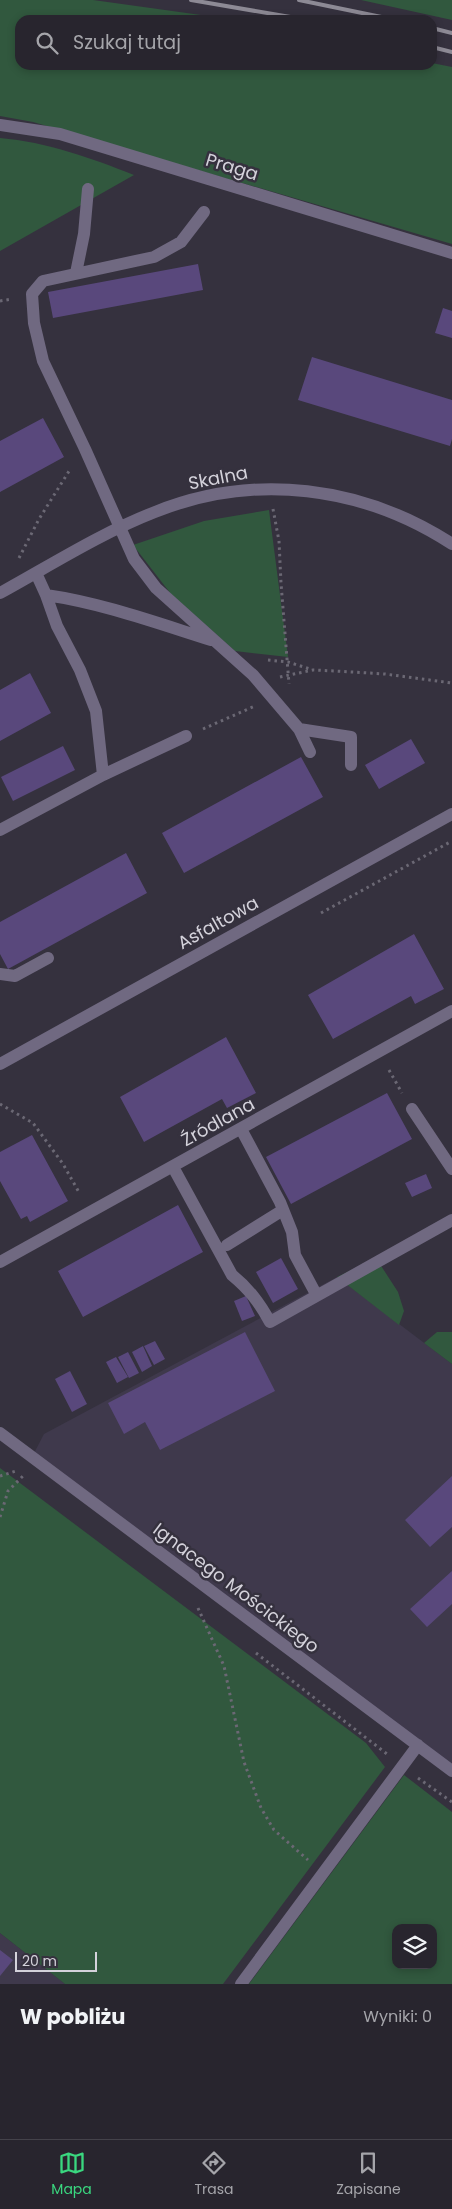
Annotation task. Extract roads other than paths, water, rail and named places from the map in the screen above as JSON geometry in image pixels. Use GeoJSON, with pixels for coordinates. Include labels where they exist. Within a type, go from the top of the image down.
{"type":"FeatureCollection","features":[{"type":"Feature","properties":{"kind":"street","name":"Praga"},"geometry":{"type":"LineString","coordinates":[[0,125],[69,136],[452,253]]}},
{"type":"Feature","properties":{"kind":"street"},"geometry":{"type":"LineString","coordinates":[[76,273],[84,234],[88,189]]}},
{"type":"Feature","properties":{"kind":"street"},"geometry":{"type":"LineString","coordinates":[[204,212],[181,242],[154,257],[43,281],[32,294],[34,323],[43,361],[134,559],[156,588],[233,657],[273,698],[299,729],[310,752]]}},
{"type":"Feature","properties":{"kind":"street","name":"Skalna"},"geometry":{"type":"LineString","coordinates":[[0,593],[120,528],[155,512],[199,497],[233,491],[284,488],[350,497],[392,512],[452,544]]}},
{"type":"Feature","properties":{"kind":"street"},"geometry":{"type":"LineString","coordinates":[[36,573],[57,626],[80,670],[96,711],[103,776]]}},
{"type":"Feature","properties":{"kind":"street"},"geometry":{"type":"LineString","coordinates":[[46,595],[135,616],[215,641]]}},
{"type":"Feature","properties":{"kind":"street"},"geometry":{"type":"LineString","coordinates":[[299,729],[351,737],[351,765]]}},
{"type":"Feature","properties":{"kind":"street"},"geometry":{"type":"LineString","coordinates":[[0,830],[103,776],[186,736]]}},
{"type":"Feature","properties":{"kind":"street","name":"Asfaltowa"},"geometry":{"type":"LineString","coordinates":[[0,1064],[452,814]]}},
{"type":"Feature","properties":{"kind":"street"},"geometry":{"type":"LineString","coordinates":[[0,974],[15,976],[48,958]]}},
{"type":"Feature","properties":{"kind":"street","name":"Źródlana"},"geometry":{"type":"LineString","coordinates":[[0,1262],[452,1011]]}},
{"type":"Feature","properties":{"kind":"street"},"geometry":{"type":"LineString","coordinates":[[412,1109],[452,1169]]}},
{"type":"Feature","properties":{"kind":"street"},"geometry":{"type":"LineString","coordinates":[[241,1129],[283,1210],[292,1232],[296,1255],[316,1294]]}},
{"type":"Feature","properties":{"kind":"street"},"geometry":{"type":"LineString","coordinates":[[173,1167],[232,1275],[248,1288],[260,1302],[270,1322],[316,1294],[452,1220]]}},
{"type":"Feature","properties":{"kind":"street"},"geometry":{"type":"LineString","coordinates":[[227,1245],[283,1210]]}},
{"type":"Feature","properties":{"kind":"street","name":"Ignacego Mościckiego"},"geometry":{"type":"LineString","coordinates":[[0,1433],[452,1771]]}},
{"type":"Feature","properties":{"kind":"street"},"geometry":{"type":"LineString","coordinates":[[241,1984],[418,1745]]}},
{"type":"Feature","properties":{"kind":"railway"},"geometry":{"type":"LineString","coordinates":[[191,0],[279,15]]}},
{"type":"Feature","properties":{"kind":"railway"},"geometry":{"type":"LineString","coordinates":[[299,0],[372,15]]}},
{"type":"Feature","properties":{"kind":"railway"},"geometry":{"type":"LineString","coordinates":[[437,29],[452,33]]}},
{"type":"Feature","properties":{"kind":"railway"},"geometry":{"type":"LineString","coordinates":[[437,48],[452,52]]}}]}
